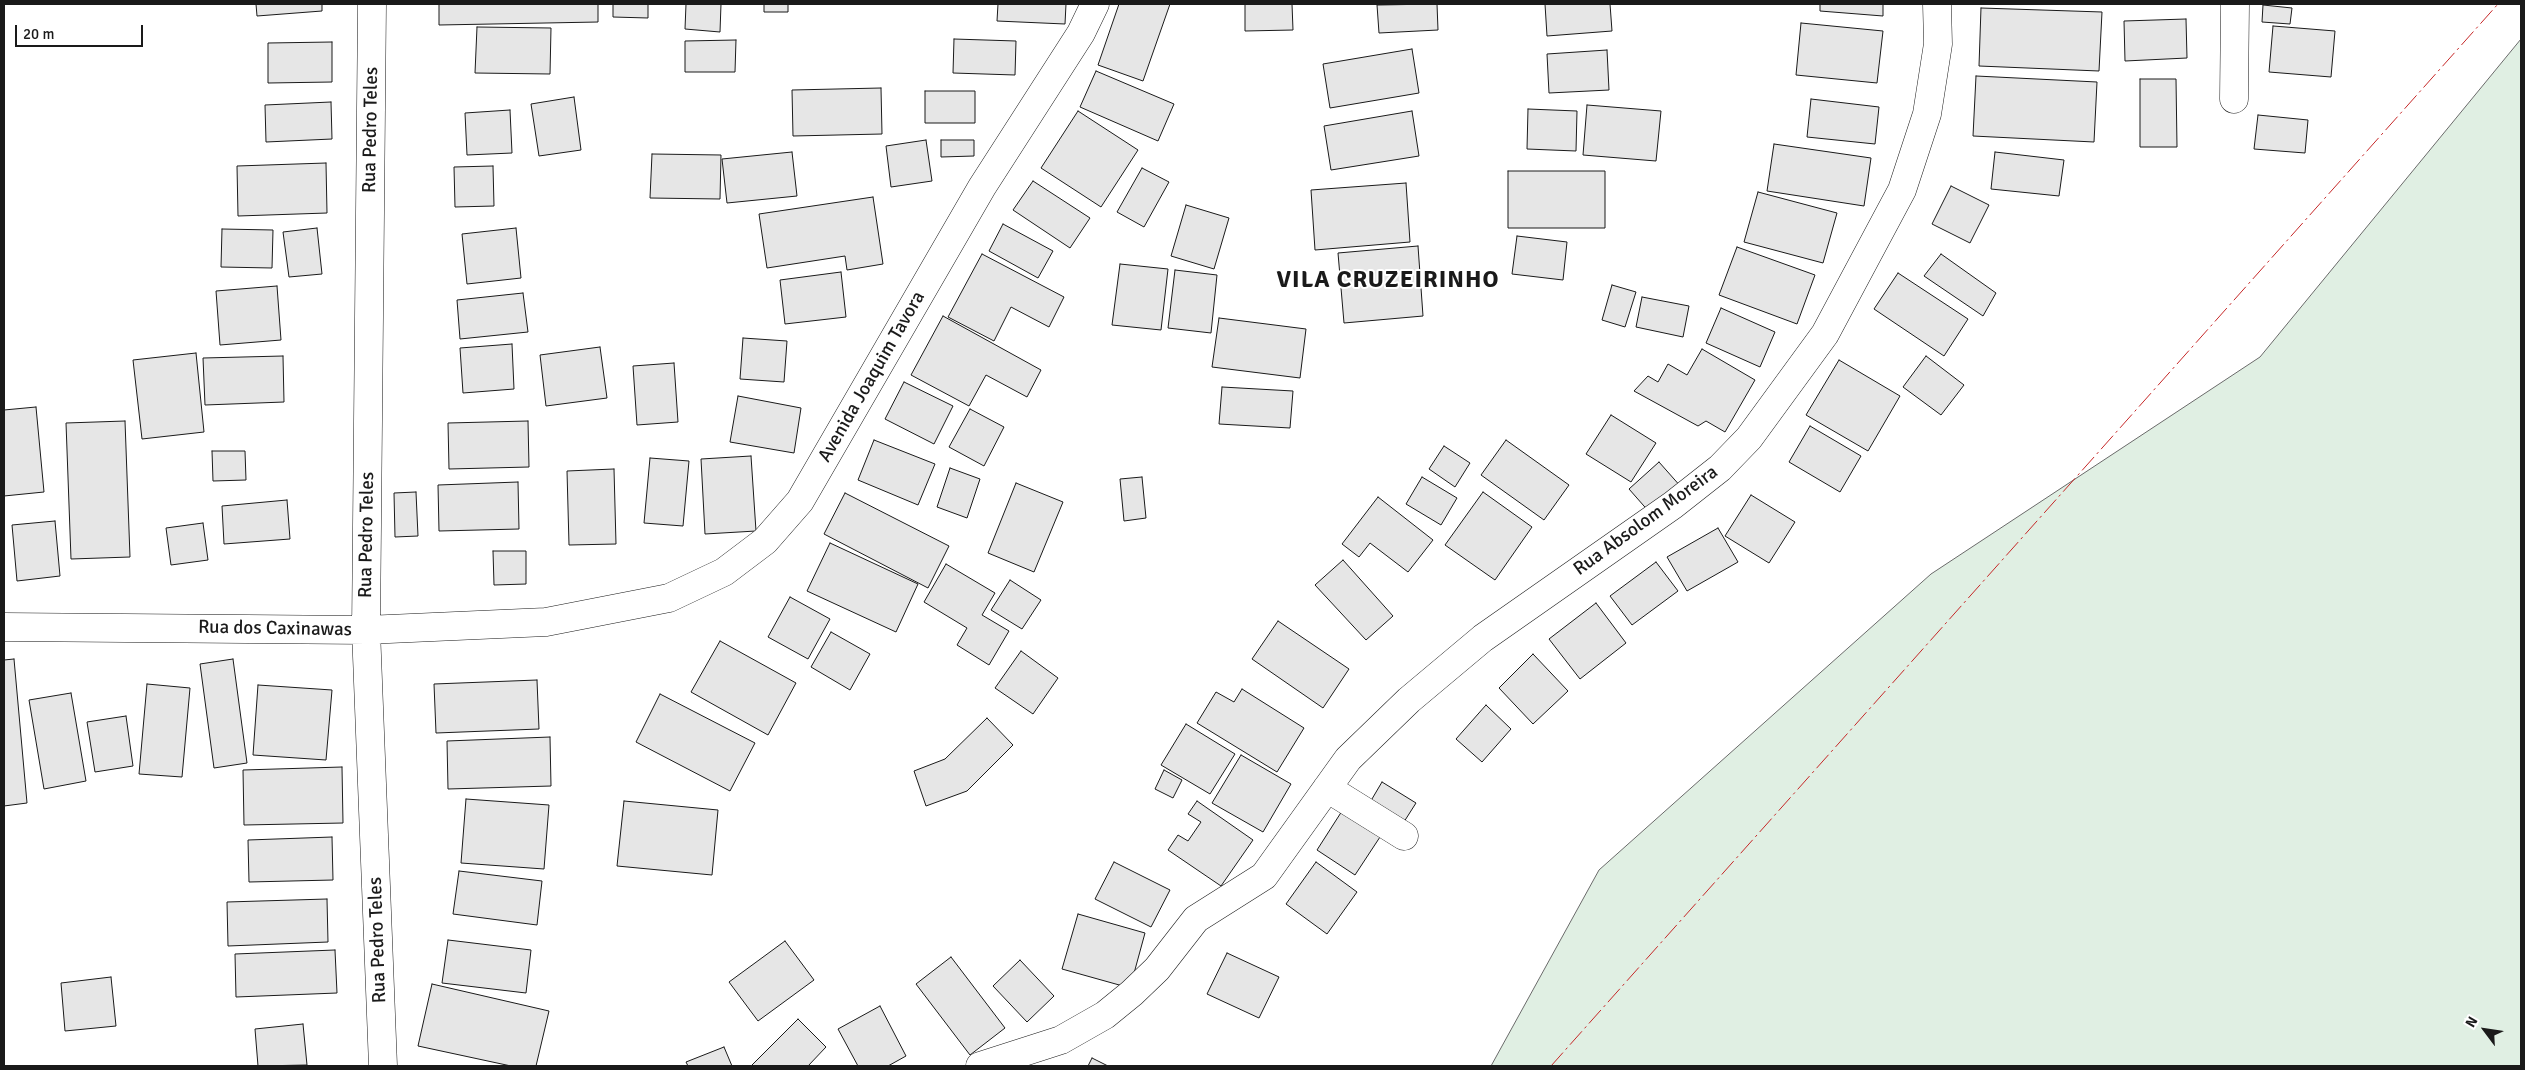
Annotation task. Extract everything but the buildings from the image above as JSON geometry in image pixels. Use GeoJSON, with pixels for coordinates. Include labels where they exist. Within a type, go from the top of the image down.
{"type":"FeatureCollection","features":[{"type":"Feature","properties":{"kind":"street","name":"Rua Pedro Teles"},"geometry":{"type":"LineString","coordinates":[[372,4],[366,630],[383,1066]]}},
{"type":"Feature","properties":{"kind":"street","name":"Avenida Joaquim Tavora"},"geometry":{"type":"LineString","coordinates":[[546,622],[669,598],[724,572],[765,541],[800,501],[982,187],[1081,33],[1095,4]]}},
{"type":"Feature","properties":{"kind":"street","name":"Rua Absolom Moreira"},"geometry":{"type":"LineString","coordinates":[[980,1066],[1061,1040],[1105,1015],[1157,969],[1196,919],[1264,876],[1348,759],[1416,694],[1483,638],[1673,506],[1720,468],[1749,438],[1825,334],[1902,190],[1927,114],[1938,44],[1937,4]]}},
{"type":"Feature","properties":{"kind":"street"},"geometry":{"type":"LineString","coordinates":[[2234,99],[2235,4]]}},
{"type":"Feature","properties":{"kind":"street","name":"Rua dos Caxinawas"},"geometry":{"type":"LineString","coordinates":[[4,626],[366,630],[546,622]]}},
{"type":"Feature","properties":{"kind":"street"},"geometry":{"type":"LineString","coordinates":[[1327,788],[1404,836]]}},
{"type":"Feature","properties":{"kind":"green space"},"geometry":{"type":"Polygon","coordinates":[[[2521,39],[2521,1066],[1491,1066],[1599,870],[1931,574],[2260,357],[2521,39]]]}},
{"type":"Feature","properties":{"kind":"power"},"geometry":{"type":"LineString","coordinates":[[1551,1066],[2498,4]]}},
{"type":"Feature","properties":{"kind":"district","name":"VILA CRUZEIRINHO"},"geometry":{"type":"Point","coordinates":[1388,281]}}]}
